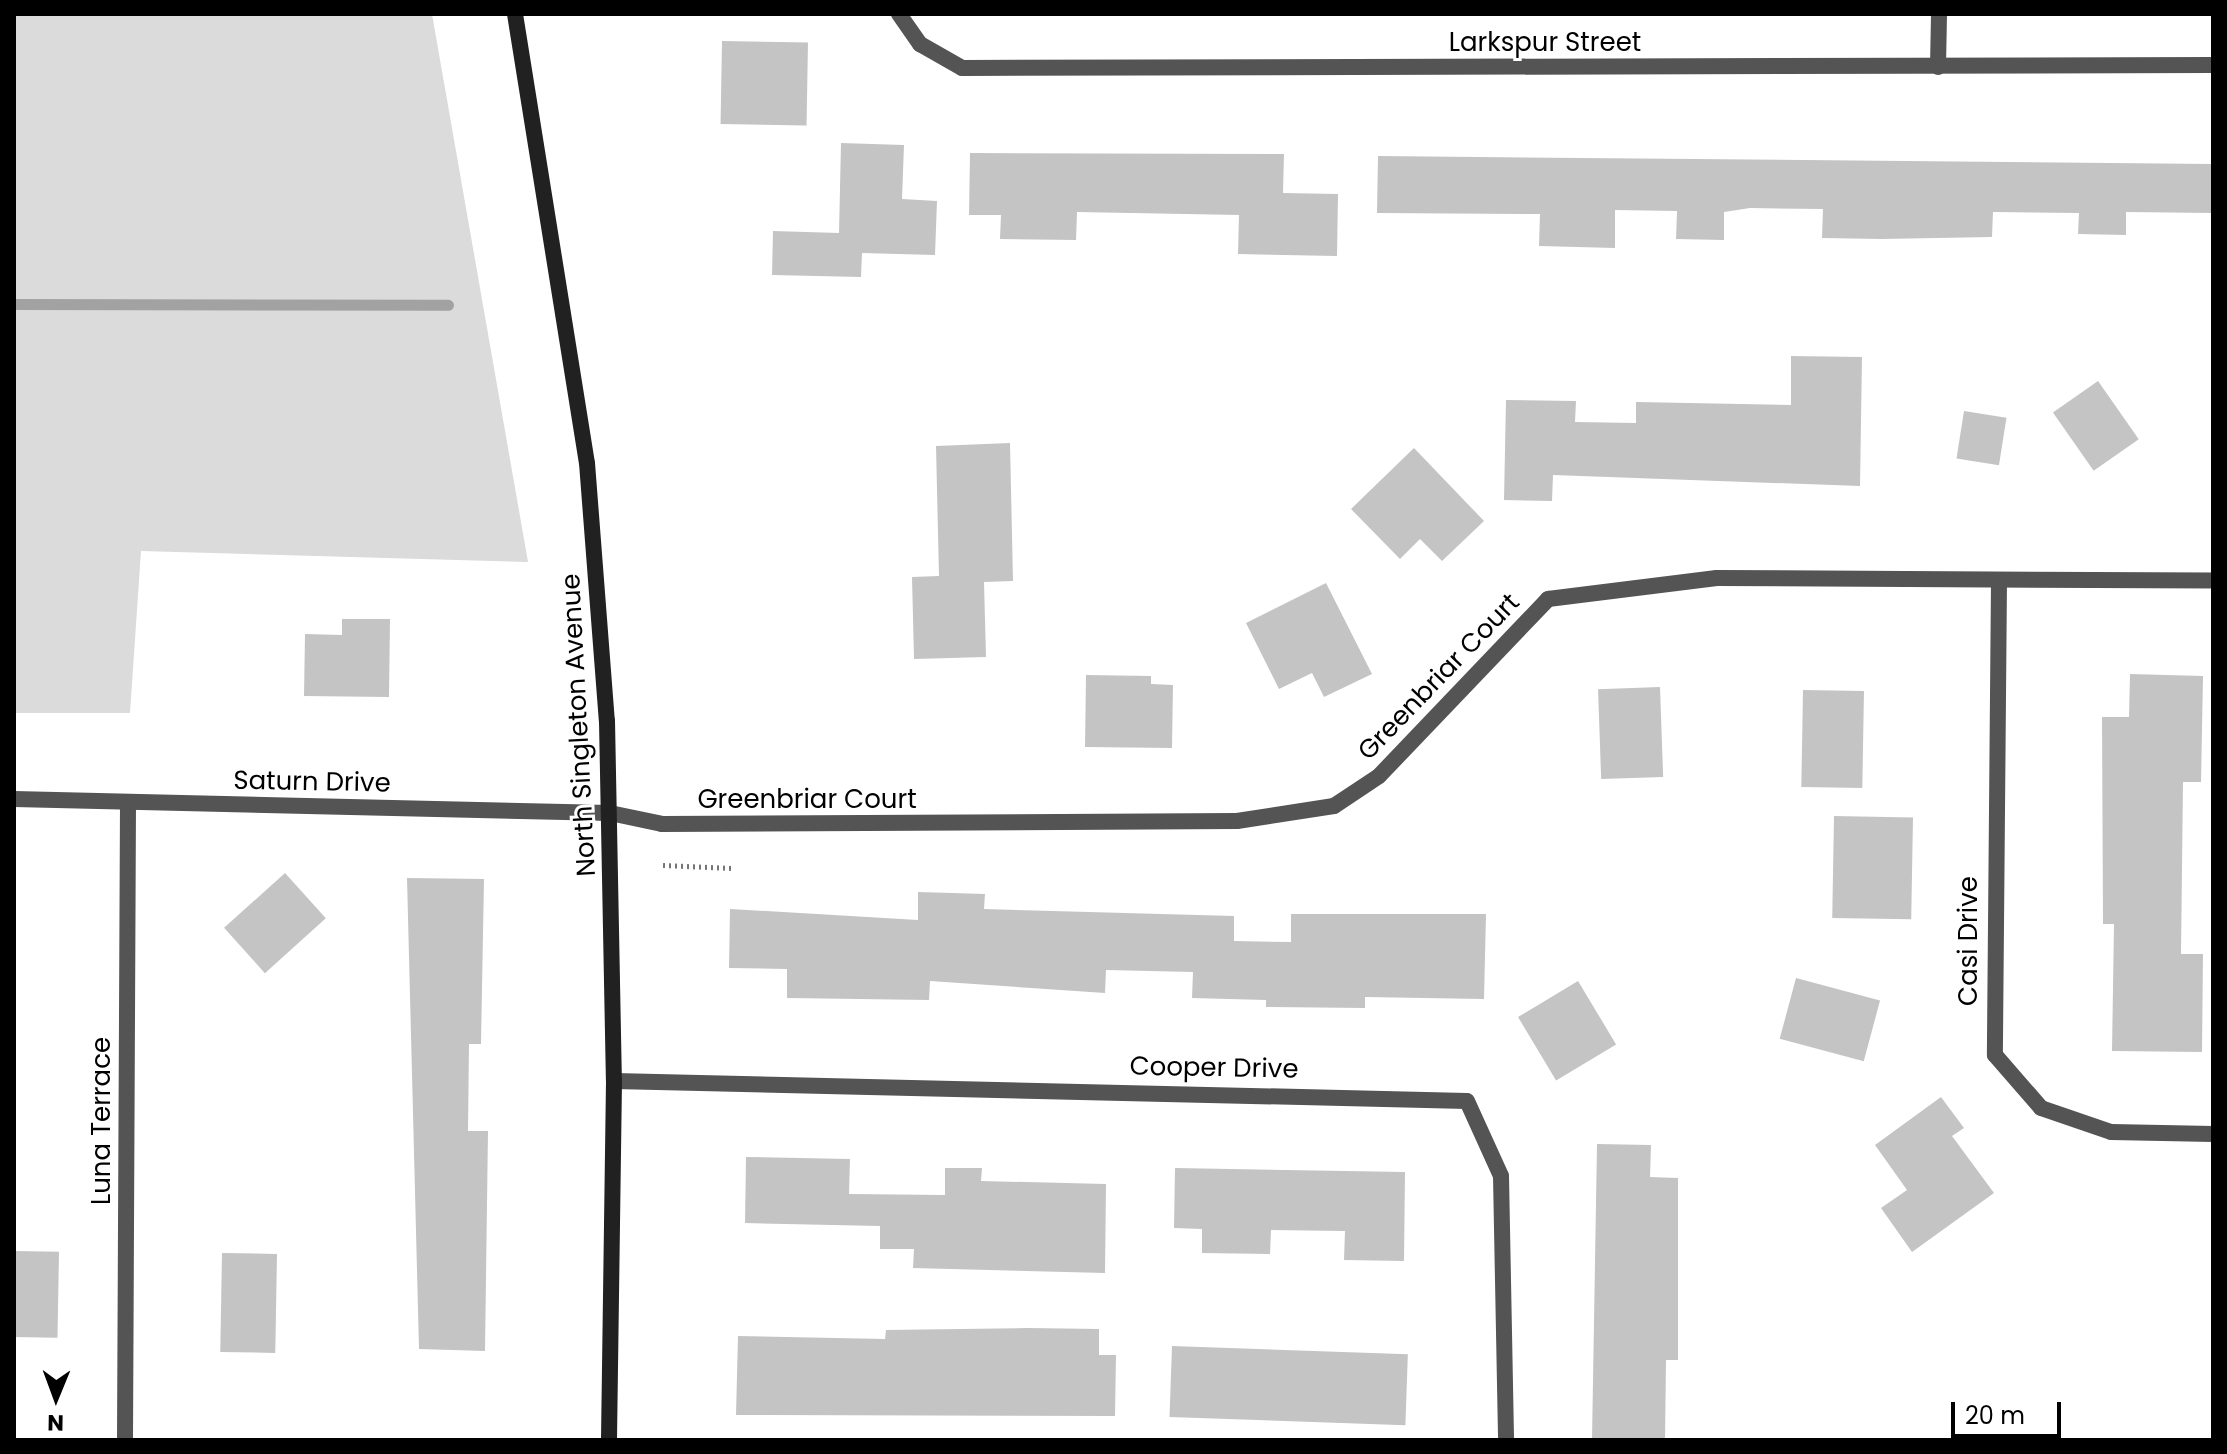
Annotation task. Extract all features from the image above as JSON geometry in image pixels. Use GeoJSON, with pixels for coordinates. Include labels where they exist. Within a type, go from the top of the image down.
{"type":"FeatureCollection","features":[{"type":"Feature","properties":{"kind":"street","name":"North Singleton Avenue"},"geometry":{"type":"LineString","coordinates":[[515,14],[587,463],[610,813],[614,1081],[609,1440]]}},
{"type":"Feature","properties":{"kind":"street","name":"Larkspur Street"},"geometry":{"type":"LineString","coordinates":[[899,14],[920,44],[962,68],[2213,65]]}},
{"type":"Feature","properties":{"kind":"street"},"geometry":{"type":"LineString","coordinates":[[1938,67],[1939,14]]}},
{"type":"Feature","properties":{"kind":"street","name":"Greenbriar Court"},"geometry":{"type":"LineString","coordinates":[[610,813],[662,824],[1237,821],[1334,806],[1379,776],[1548,599],[1717,578],[2213,581]]}},
{"type":"Feature","properties":{"kind":"street","name":"Casi Drive"},"geometry":{"type":"LineString","coordinates":[[1999,581],[1995,1055],[2041,1108],[2111,1132],[2213,1134]]}},
{"type":"Feature","properties":{"kind":"street","name":"Saturn Drive"},"geometry":{"type":"LineString","coordinates":[[14,799],[610,813]]}},
{"type":"Feature","properties":{"kind":"street","name":"Luna Terrace"},"geometry":{"type":"LineString","coordinates":[[125,1440],[128,802]]}},
{"type":"Feature","properties":{"kind":"street","name":"Cooper Drive"},"geometry":{"type":"LineString","coordinates":[[614,1081],[1467,1101],[1501,1176],[1506,1440]]}},
{"type":"Feature","properties":{"kind":"path"},"geometry":{"type":"LineString","coordinates":[[663,865],[732,868]]}},
{"type":"Feature","properties":{"kind":"shaded area"},"geometry":{"type":"Polygon","coordinates":[[[14,14],[432,14],[528,562],[141,551],[130,713],[14,713],[14,14]]]}},
{"type":"Feature","properties":{"kind":"building"},"geometry":{"type":"Polygon","coordinates":[[[722,41],[808,43],[807,125],[721,124],[722,41]]]}},
{"type":"Feature","properties":{"kind":"building"},"geometry":{"type":"Polygon","coordinates":[[[841,143],[904,145],[902,199],[937,201],[935,255],[862,253],[861,277],[772,275],[773,231],[839,233],[841,143]]]}},
{"type":"Feature","properties":{"kind":"building"},"geometry":{"type":"Polygon","coordinates":[[[970,153],[1284,154],[1283,193],[1338,194],[1337,256],[1238,254],[1239,215],[1077,212],[1076,240],[1000,239],[1001,215],[969,215],[970,153]]]}},
{"type":"Feature","properties":{"kind":"building"},"geometry":{"type":"Polygon","coordinates":[[[1378,156],[2213,164],[2213,213],[2126,212],[2126,235],[2078,234],[2079,213],[1993,212],[1992,237],[1881,239],[1822,238],[1823,209],[1750,208],[1724,212],[1724,240],[1676,239],[1677,211],[1615,210],[1615,248],[1539,246],[1540,214],[1377,213],[1378,156]]]}},
{"type":"Feature","properties":{"kind":"building"},"geometry":{"type":"Polygon","coordinates":[[[1791,356],[1862,357],[1860,486],[1553,475],[1552,501],[1504,500],[1506,400],[1576,401],[1575,422],[1636,423],[1636,402],[1791,405],[1791,356]]]}},
{"type":"Feature","properties":{"kind":"building"},"geometry":{"type":"Polygon","coordinates":[[[2098,381],[2139,439],[2094,471],[2053,413],[2098,381]]]}},
{"type":"Feature","properties":{"kind":"building"},"geometry":{"type":"Polygon","coordinates":[[[1964,411],[2006,418],[1999,465],[1956,458],[1964,411]]]}},
{"type":"Feature","properties":{"kind":"building"},"geometry":{"type":"Polygon","coordinates":[[[1010,443],[1013,581],[984,582],[986,657],[914,659],[912,577],[939,576],[936,446],[1010,443]]]}},
{"type":"Feature","properties":{"kind":"building"},"geometry":{"type":"Polygon","coordinates":[[[1414,448],[1484,521],[1442,561],[1420,539],[1400,559],[1351,509],[1414,448]]]}},
{"type":"Feature","properties":{"kind":"building"},"geometry":{"type":"Polygon","coordinates":[[[1326,583],[1372,674],[1324,697],[1312,673],[1279,689],[1246,623],[1326,583]]]}},
{"type":"Feature","properties":{"kind":"building"},"geometry":{"type":"Polygon","coordinates":[[[342,619],[390,619],[389,697],[304,696],[305,634],[342,635],[342,619]]]}},
{"type":"Feature","properties":{"kind":"building"},"geometry":{"type":"Polygon","coordinates":[[[2130,674],[2203,676],[2201,782],[2183,782],[2181,954],[2203,954],[2202,1052],[2112,1051],[2114,924],[2103,924],[2102,717],[2129,717],[2130,674]]]}},
{"type":"Feature","properties":{"kind":"building"},"geometry":{"type":"Polygon","coordinates":[[[1086,675],[1151,676],[1151,684],[1173,685],[1172,748],[1085,747],[1086,675]]]}},
{"type":"Feature","properties":{"kind":"building"},"geometry":{"type":"Polygon","coordinates":[[[1660,687],[1663,777],[1601,779],[1598,689],[1660,687]]]}},
{"type":"Feature","properties":{"kind":"building"},"geometry":{"type":"Polygon","coordinates":[[[1803,690],[1864,691],[1862,788],[1801,787],[1803,690]]]}},
{"type":"Feature","properties":{"kind":"building"},"geometry":{"type":"Polygon","coordinates":[[[1834,816],[1913,817],[1911,919],[1832,918],[1834,816]]]}},
{"type":"Feature","properties":{"kind":"building"},"geometry":{"type":"Polygon","coordinates":[[[285,873],[326,918],[265,973],[224,928],[285,873]]]}},
{"type":"Feature","properties":{"kind":"building"},"geometry":{"type":"Polygon","coordinates":[[[407,878],[484,879],[481,1044],[469,1044],[468,1131],[488,1131],[485,1351],[419,1349],[407,878]]]}},
{"type":"Feature","properties":{"kind":"building"},"geometry":{"type":"Polygon","coordinates":[[[918,892],[985,894],[984,909],[1234,916],[1234,941],[1291,942],[1291,914],[1486,914],[1484,999],[1365,997],[1365,1008],[1266,1007],[1266,1000],[1192,998],[1193,972],[1106,970],[1105,993],[930,981],[929,1000],[787,998],[787,969],[729,968],[730,909],[918,920],[918,892]]]}},
{"type":"Feature","properties":{"kind":"building"},"geometry":{"type":"Polygon","coordinates":[[[1796,978],[1880,1001],[1864,1061],[1780,1039],[1796,978]]]}},
{"type":"Feature","properties":{"kind":"building"},"geometry":{"type":"Polygon","coordinates":[[[1578,981],[1616,1044],[1556,1080],[1518,1017],[1578,981]]]}},
{"type":"Feature","properties":{"kind":"building"},"geometry":{"type":"Polygon","coordinates":[[[1941,1097],[1964,1128],[1952,1136],[1994,1193],[1912,1252],[1881,1208],[1907,1190],[1875,1145],[1941,1097]]]}},
{"type":"Feature","properties":{"kind":"building"},"geometry":{"type":"Polygon","coordinates":[[[1597,1144],[1651,1145],[1650,1177],[1678,1178],[1678,1360],[1666,1360],[1665,1440],[1592,1440],[1597,1144]]]}},
{"type":"Feature","properties":{"kind":"building"},"geometry":{"type":"Polygon","coordinates":[[[746,1157],[850,1159],[849,1194],[945,1195],[945,1168],[982,1168],[981,1181],[1106,1184],[1105,1273],[913,1268],[914,1249],[880,1249],[880,1226],[745,1223],[746,1157]]]}},
{"type":"Feature","properties":{"kind":"building"},"geometry":{"type":"Polygon","coordinates":[[[1175,1168],[1405,1172],[1404,1261],[1344,1260],[1345,1231],[1271,1230],[1270,1254],[1202,1253],[1202,1229],[1174,1228],[1175,1168]]]}},
{"type":"Feature","properties":{"kind":"building"},"geometry":{"type":"Polygon","coordinates":[[[14,1251],[59,1252],[57,1338],[14,1337],[14,1251]]]}},
{"type":"Feature","properties":{"kind":"building"},"geometry":{"type":"Polygon","coordinates":[[[222,1253],[277,1254],[275,1353],[220,1352],[222,1253]]]}},
{"type":"Feature","properties":{"kind":"building"},"geometry":{"type":"Polygon","coordinates":[[[1099,1329],[1099,1355],[1116,1355],[1115,1416],[736,1415],[738,1336],[885,1339],[886,1330],[1099,1329]]]}},
{"type":"Feature","properties":{"kind":"building"},"geometry":{"type":"Polygon","coordinates":[[[1172,1346],[1408,1354],[1405,1425],[1170,1417],[1172,1346]]]}},
{"type":"Feature","properties":{"kind":"waterway"},"geometry":{"type":"LineString","coordinates":[[14,304],[448,305]]}}]}
